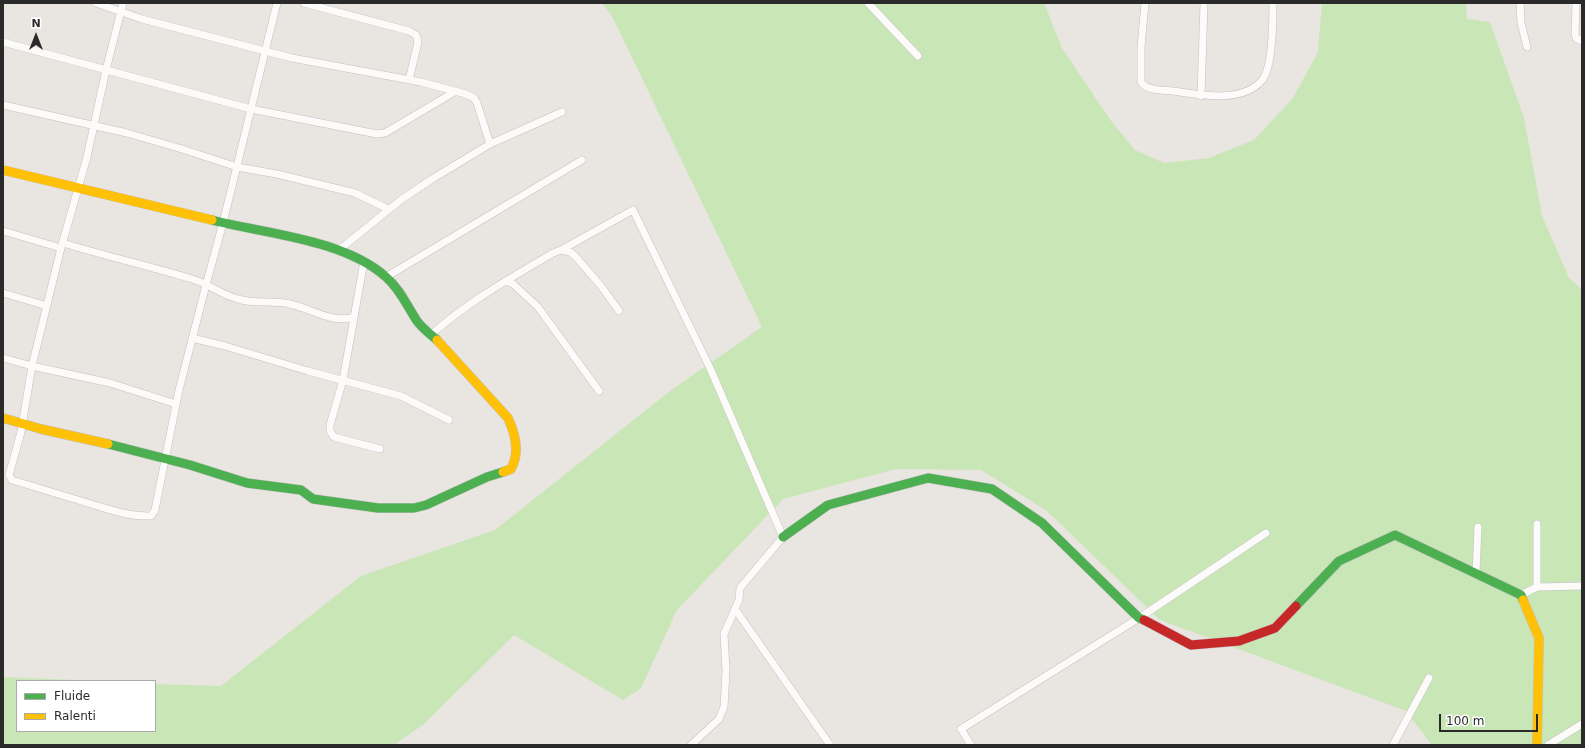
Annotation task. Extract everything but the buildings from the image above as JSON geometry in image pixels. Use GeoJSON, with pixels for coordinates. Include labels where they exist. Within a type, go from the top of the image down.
{"type":"FeatureCollection","features":[{"type":"Feature","properties":{"kind":"street"},"geometry":{"type":"LineString","coordinates":[[96,3],[120,12],[265,51],[340,68],[409,80],[474,98],[490,144]]}},
{"type":"Feature","properties":{"kind":"street"},"geometry":{"type":"LineString","coordinates":[[123,3],[106,70],[88,157],[62,245],[32,366],[22,423],[9,470],[9,475],[12,480],[127,515],[151,516],[155,510],[164,459],[192,338],[223,223],[277,3]]}},
{"type":"Feature","properties":{"kind":"street"},"geometry":{"type":"LineString","coordinates":[[304,3],[410,31],[416,35],[418,42],[409,80]]}},
{"type":"Feature","properties":{"kind":"street"},"geometry":{"type":"LineString","coordinates":[[868,3],[918,56]]}},
{"type":"Feature","properties":{"kind":"street"},"geometry":{"type":"LineString","coordinates":[[1145,3],[1141,48],[1141,82],[1143,86],[1201,96],[1242,92],[1255,86],[1263,78],[1268,67],[1273,25],[1273,3]]}},
{"type":"Feature","properties":{"kind":"street"},"geometry":{"type":"LineString","coordinates":[[1201,96],[1204,3]]}},
{"type":"Feature","properties":{"kind":"street"},"geometry":{"type":"LineString","coordinates":[[1520,3],[1521,23],[1527,47]]}},
{"type":"Feature","properties":{"kind":"street"},"geometry":{"type":"LineString","coordinates":[[1576,3],[1575,34],[1576,38],[1582,40]]}},
{"type":"Feature","properties":{"kind":"street"},"geometry":{"type":"LineString","coordinates":[[3,42],[82,62],[106,70],[251,109],[377,134],[385,133],[456,92]]}},
{"type":"Feature","properties":{"kind":"street"},"geometry":{"type":"LineString","coordinates":[[3,105],[94,125],[182,149],[237,167],[282,175],[355,193],[388,209]]}},
{"type":"Feature","properties":{"kind":"street"},"geometry":{"type":"LineString","coordinates":[[339,250],[388,209],[432,179],[490,144],[562,112]]}},
{"type":"Feature","properties":{"kind":"street"},"geometry":{"type":"LineString","coordinates":[[386,277],[582,160]]}},
{"type":"Feature","properties":{"kind":"street"},"geometry":{"type":"LineString","coordinates":[[3,170],[339,250],[364,261],[386,277],[398,291],[418,322],[449,352],[508,418],[514,431],[516,445],[514,464],[511,469],[487,477],[426,505],[414,508],[378,508],[314,499],[301,490],[247,483],[190,465],[138,451],[61,434],[3,418]]}},
{"type":"Feature","properties":{"kind":"street"},"geometry":{"type":"LineString","coordinates":[[431,335],[446,322],[506,281],[553,253],[633,210],[710,368],[782,537]]}},
{"type":"Feature","properties":{"kind":"street"},"geometry":{"type":"LineString","coordinates":[[3,231],[52,246],[62,245],[194,280],[228,296],[243,301],[288,303],[334,319],[346,320],[354,317]]}},
{"type":"Feature","properties":{"kind":"street"},"geometry":{"type":"LineString","coordinates":[[561,250],[570,252],[575,256],[601,286],[619,311]]}},
{"type":"Feature","properties":{"kind":"street"},"geometry":{"type":"LineString","coordinates":[[364,261],[343,380],[330,425],[330,432],[334,437],[380,449]]}},
{"type":"Feature","properties":{"kind":"street"},"geometry":{"type":"LineString","coordinates":[[506,281],[513,284],[538,307],[599,391]]}},
{"type":"Feature","properties":{"kind":"street"},"geometry":{"type":"LineString","coordinates":[[3,293],[47,306]]}},
{"type":"Feature","properties":{"kind":"street"},"geometry":{"type":"LineString","coordinates":[[192,338],[401,396],[449,420]]}},
{"type":"Feature","properties":{"kind":"street"},"geometry":{"type":"LineString","coordinates":[[3,358],[110,383],[176,404]]}},
{"type":"Feature","properties":{"kind":"street"},"geometry":{"type":"LineString","coordinates":[[691,745],[719,719],[724,707],[726,671],[724,634],[739,600],[740,588],[782,537],[828,505],[928,478],[992,489],[1042,523],[1140,618],[1191,645],[1238,641],[1275,628],[1339,561],[1395,535],[1521,595],[1539,638],[1537,745]]}},
{"type":"Feature","properties":{"kind":"street"},"geometry":{"type":"LineString","coordinates":[[1537,524],[1537,587]]}},
{"type":"Feature","properties":{"kind":"street"},"geometry":{"type":"LineString","coordinates":[[1476,573],[1478,527]]}},
{"type":"Feature","properties":{"kind":"street"},"geometry":{"type":"LineString","coordinates":[[971,745],[961,729],[1140,618],[1266,533]]}},
{"type":"Feature","properties":{"kind":"street"},"geometry":{"type":"LineString","coordinates":[[1521,595],[1537,587],[1582,586]]}},
{"type":"Feature","properties":{"kind":"street"},"geometry":{"type":"LineString","coordinates":[[735,609],[830,745]]}},
{"type":"Feature","properties":{"kind":"street"},"geometry":{"type":"LineString","coordinates":[[1393,745],[1429,678]]}},
{"type":"Feature","properties":{"kind":"street"},"geometry":{"type":"LineString","coordinates":[[1548,745],[1582,724]]}},
{"type":"Feature","properties":{"kind":"street"},"geometry":{"type":"LineString","coordinates":[[962,745],[967,745]]}},
{"type":"Feature","properties":{"kind":"green space"},"geometry":{"type":"Polygon","coordinates":[[[602,3],[1044,3],[1062,48],[1111,121],[1135,150],[1164,163],[1209,158],[1254,140],[1293,98],[1318,52],[1322,3],[1466,3],[1467,19],[1490,22],[1524,118],[1542,216],[1569,278],[1582,290],[1582,745],[1432,745],[1406,711],[1160,620],[1046,510],[981,470],[896,469],[783,499],[677,610],[641,688],[623,700],[514,635],[424,724],[394,745],[3,745],[3,677],[76,680],[16,680],[16,732],[156,732],[156,684],[221,686],[361,576],[495,530],[670,391],[762,327],[613,18],[602,3]]]}},
{"type":"Feature","properties":{"kind":"traffic: fast"},"geometry":{"type":"LineString","coordinates":[[212,220],[279,234],[326,246],[348,254],[368,264],[391,282],[419,324],[437,340]]}},
{"type":"Feature","properties":{"kind":"traffic: fast"},"geometry":{"type":"LineString","coordinates":[[108,444],[190,465],[247,483],[301,490],[313,499],[378,508],[414,508],[426,505],[487,477],[503,472]]}},
{"type":"Feature","properties":{"kind":"traffic: fast"},"geometry":{"type":"LineString","coordinates":[[783,537],[828,505],[928,478],[992,489],[1042,523],[1139,618],[1144,620]]}},
{"type":"Feature","properties":{"kind":"traffic: fast"},"geometry":{"type":"LineString","coordinates":[[1296,606],[1339,561],[1395,535],[1521,595],[1523,600]]}},
{"type":"Feature","properties":{"kind":"traffic: slow"},"geometry":{"type":"LineString","coordinates":[[3,170],[212,220]]}},
{"type":"Feature","properties":{"kind":"traffic: slow"},"geometry":{"type":"LineString","coordinates":[[437,340],[508,418],[513,430],[516,450],[514,463],[511,469],[503,472]]}},
{"type":"Feature","properties":{"kind":"traffic: slow"},"geometry":{"type":"LineString","coordinates":[[3,418],[41,429],[108,444]]}},
{"type":"Feature","properties":{"kind":"traffic: slow"},"geometry":{"type":"LineString","coordinates":[[1523,600],[1539,638],[1537,745]]}},
{"type":"Feature","properties":{"kind":"traffic: jam"},"geometry":{"type":"LineString","coordinates":[[1144,620],[1191,645],[1239,641],[1275,628],[1296,606]]}}]}
